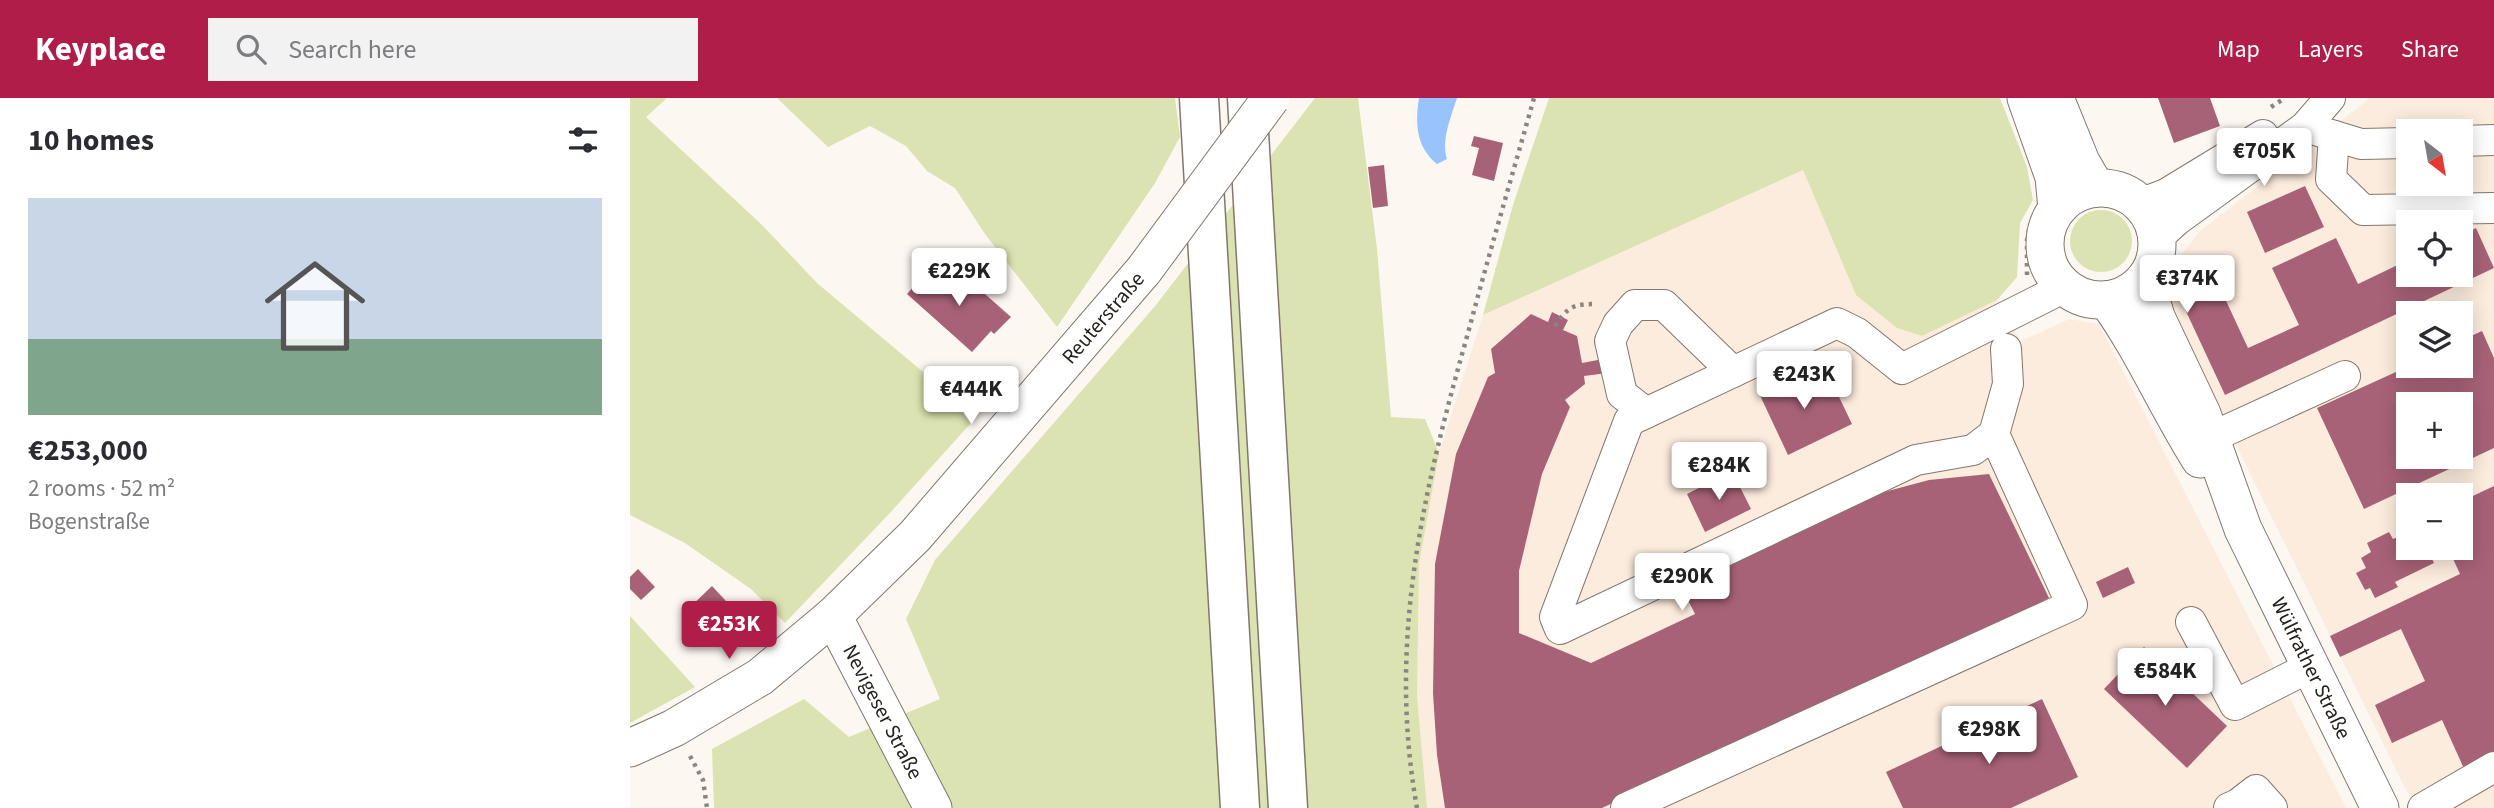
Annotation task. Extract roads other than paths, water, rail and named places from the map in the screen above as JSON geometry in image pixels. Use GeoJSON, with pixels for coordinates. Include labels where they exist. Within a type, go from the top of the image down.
{"type":"FeatureCollection","features":[{"type":"Feature","properties":{"kind":"highway"},"geometry":{"type":"LineString","coordinates":[[1199,98],[1240,808]]}},
{"type":"Feature","properties":{"kind":"highway"},"geometry":{"type":"LineString","coordinates":[[1247,98],[1288,808]]}},
{"type":"Feature","properties":{"kind":"main road","name":"Reuterstraße"},"geometry":{"type":"LineString","coordinates":[[630,748],[674,728],[760,677],[832,616],[915,536],[1144,270],[1271,98]]}},
{"type":"Feature","properties":{"kind":"main road"},"geometry":{"type":"LineString","coordinates":[[2026,98],[2054,177],[2044,215],[2045,249],[2051,271],[2065,287],[2085,299],[2107,300],[2127,294],[2145,279],[2156,260],[2157,238],[2152,216],[2137,201],[2117,189],[2096,188],[2074,194],[2044,215]]}},
{"type":"Feature","properties":{"kind":"main road"},"geometry":{"type":"LineString","coordinates":[[2055,98],[2081,162],[2096,188]]}},
{"type":"Feature","properties":{"kind":"main road","name":"Wülfrather Straße"},"geometry":{"type":"LineString","coordinates":[[2145,279],[2156,317],[2202,414],[2243,528],[2380,808]]}},
{"type":"Feature","properties":{"kind":"main road","name":"Wülfrather Straße"},"geometry":{"type":"LineString","coordinates":[[2107,300],[2128,329],[2179,426],[2243,528]]}},
{"type":"Feature","properties":{"kind":"main road","name":"Nevigeser Straße"},"geometry":{"type":"LineString","coordinates":[[832,616],[933,808]]}},
{"type":"Feature","properties":{"kind":"street"},"geometry":{"type":"LineString","coordinates":[[2157,238],[2177,219],[2305,127],[2328,98]]}},
{"type":"Feature","properties":{"kind":"street"},"geometry":{"type":"LineString","coordinates":[[2137,201],[2166,194],[2328,98]]}},
{"type":"Feature","properties":{"kind":"street"},"geometry":{"type":"LineString","coordinates":[[2305,127],[2361,145],[2396,144]]}},
{"type":"Feature","properties":{"kind":"street"},"geometry":{"type":"LineString","coordinates":[[2334,136],[2331,179],[2363,210],[2494,208]]}},
{"type":"Feature","properties":{"kind":"street"},"geometry":{"type":"LineString","coordinates":[[2473,141],[2494,140]]}},
{"type":"Feature","properties":{"kind":"street"},"geometry":{"type":"LineString","coordinates":[[2006,349],[2008,384],[1994,434],[1973,450],[1916,460],[1560,629],[1555,617],[1629,421],[1837,323],[1857,333],[1902,369],[2065,287]]}},
{"type":"Feature","properties":{"kind":"street"},"geometry":{"type":"LineString","coordinates":[[1646,413],[1622,394],[1610,341],[1618,324],[1635,305],[1664,305],[1733,372]]}},
{"type":"Feature","properties":{"kind":"street"},"geometry":{"type":"LineString","coordinates":[[2210,438],[2345,376]]}},
{"type":"Feature","properties":{"kind":"street"},"geometry":{"type":"LineString","coordinates":[[1626,808],[2072,605],[1994,434]]}},
{"type":"Feature","properties":{"kind":"street"},"geometry":{"type":"LineString","coordinates":[[2191,622],[2235,705],[2310,667]]}},
{"type":"Feature","properties":{"kind":"street"},"geometry":{"type":"LineString","coordinates":[[2423,808],[2494,768]]}},
{"type":"Feature","properties":{"kind":"street"},"geometry":{"type":"LineString","coordinates":[[2229,808],[2256,790],[2272,808]]}},
{"type":"Feature","properties":{"kind":"water"},"geometry":{"type":"Polygon","coordinates":[[[1419,98],[1457,98],[1446,136],[1447,159],[1437,164],[1421,142],[1417,116],[1419,98]]]}}]}
